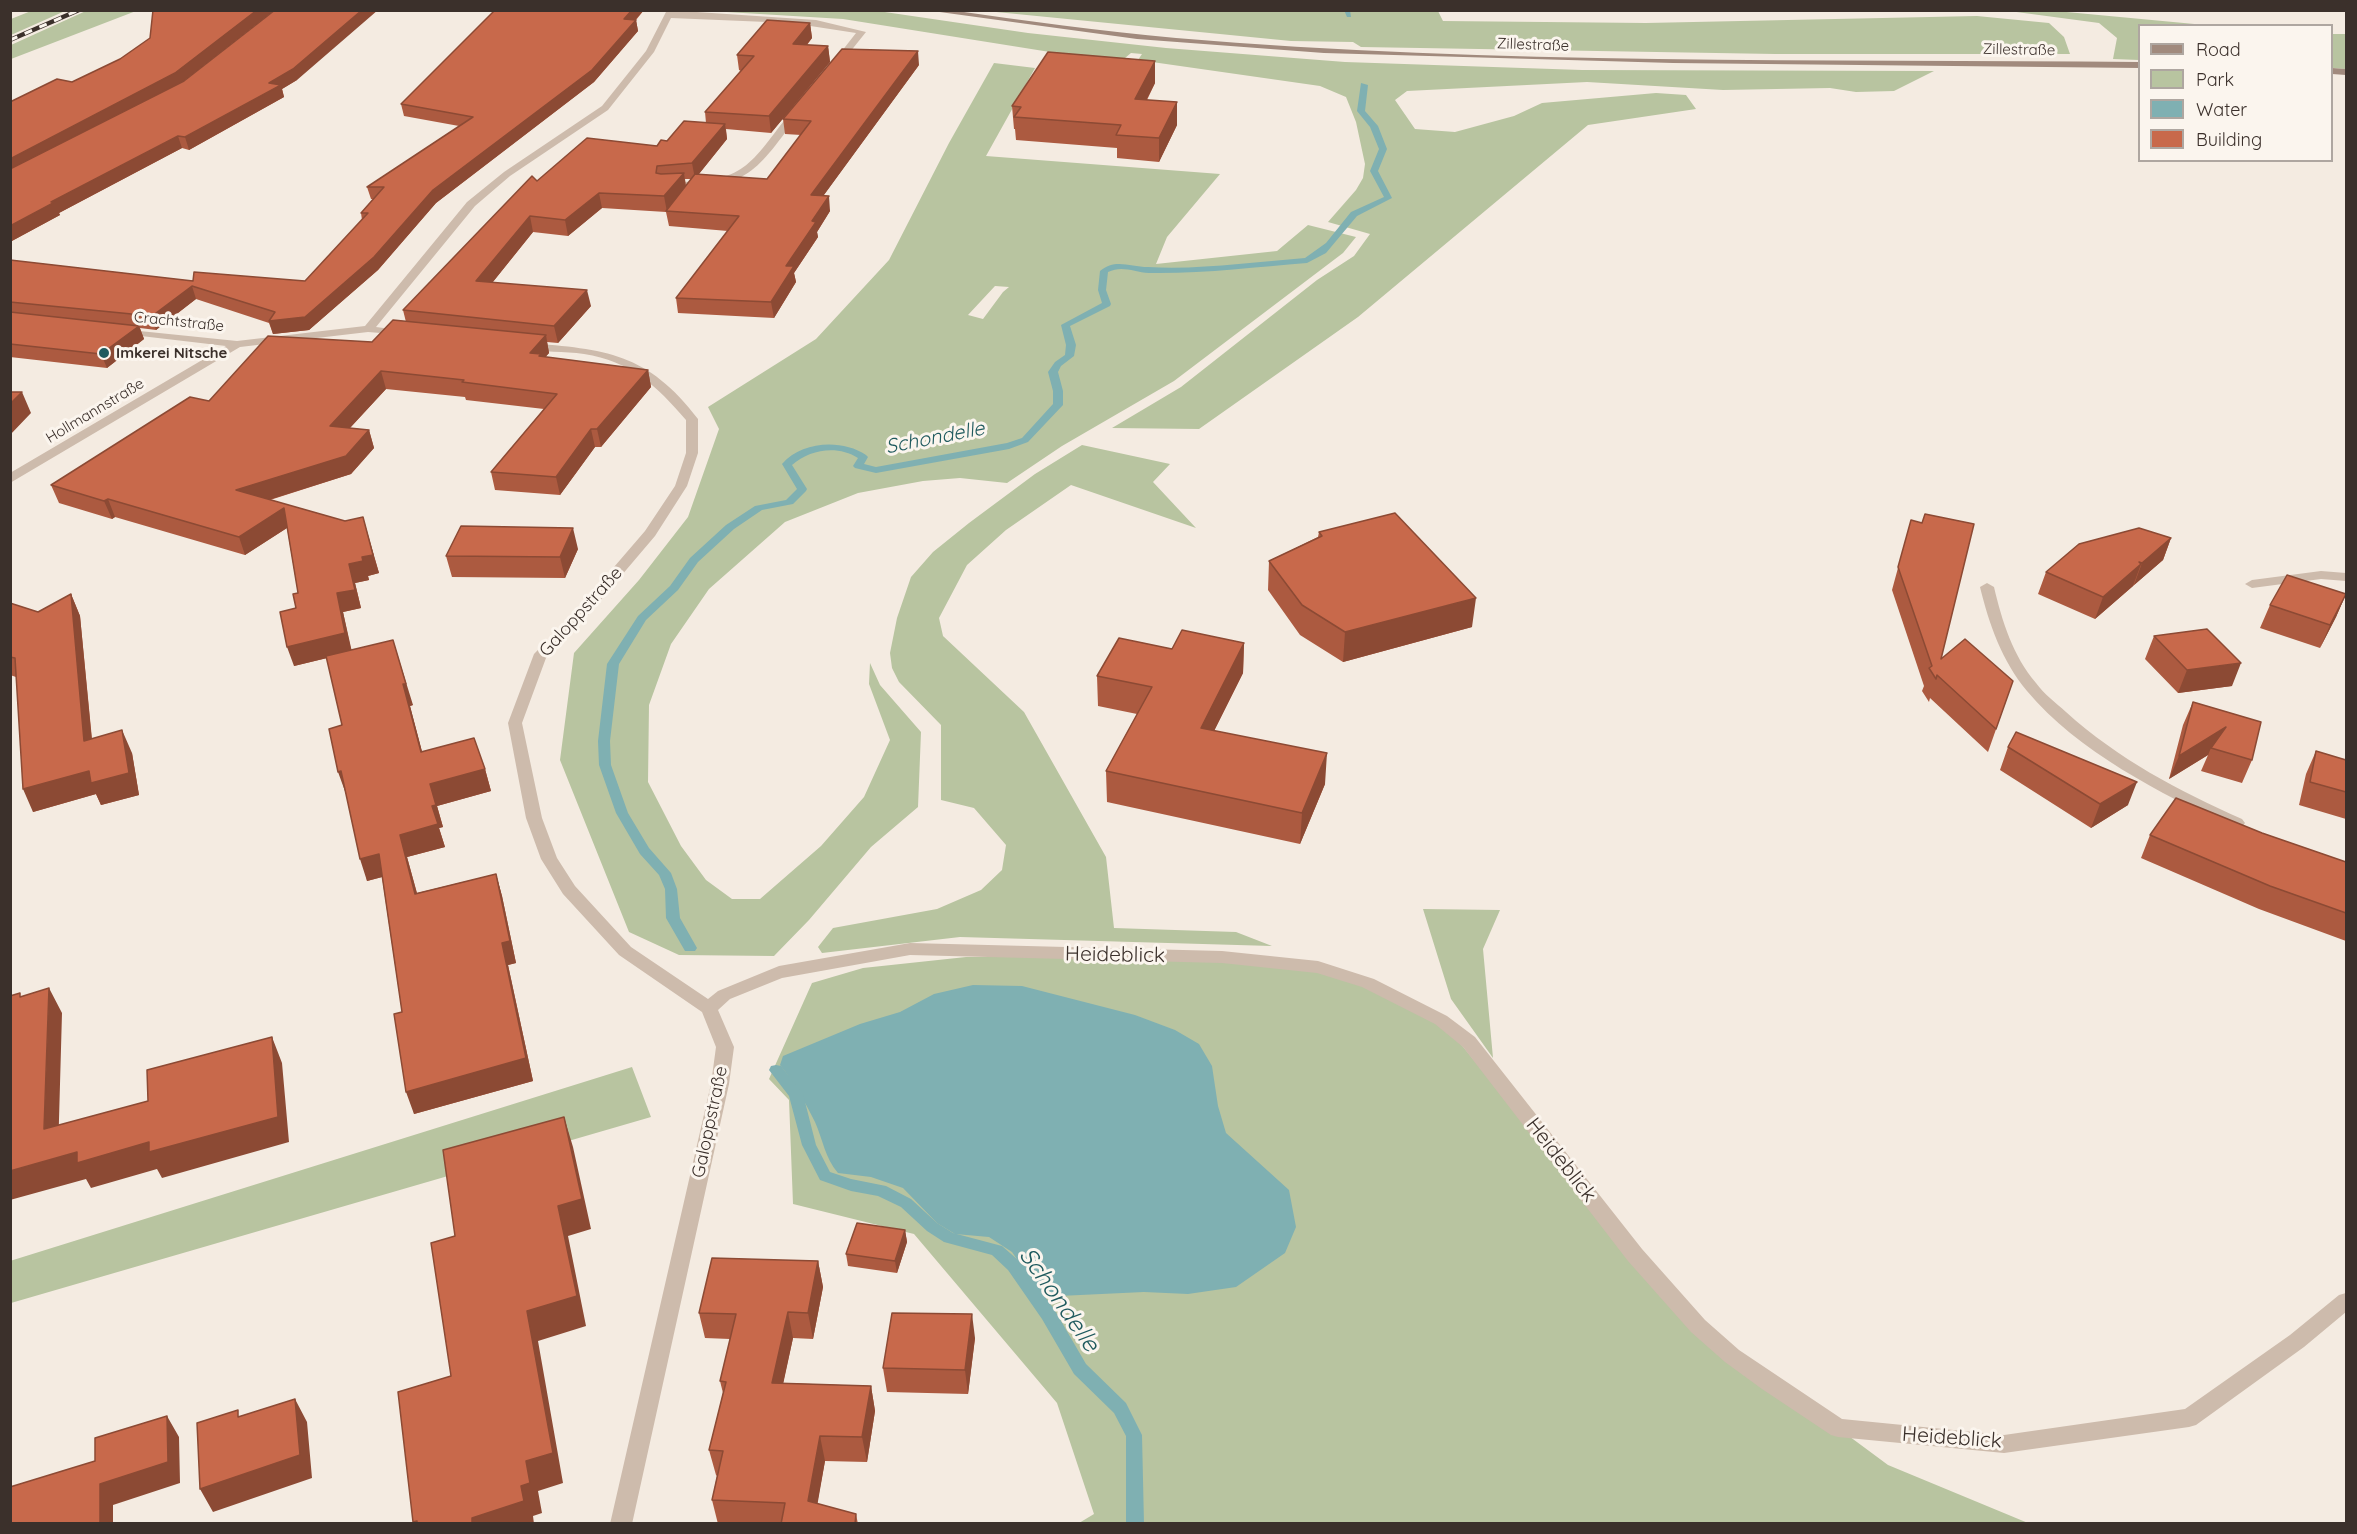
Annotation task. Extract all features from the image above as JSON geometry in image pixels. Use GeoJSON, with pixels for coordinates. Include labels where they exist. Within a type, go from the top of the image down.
{"type":"FeatureCollection","features":[{"type":"Feature","properties":{"kind":"main road","name":"Zillestraße"},"geometry":{"type":"LineString","coordinates":[[929,10],[1126,35],[1369,53],[1551,59],[2138,65]]}},
{"type":"Feature","properties":{"kind":"street"},"geometry":{"type":"LineString","coordinates":[[368,329],[471,204],[507,174],[605,108],[650,52],[670,13],[814,23],[841,26],[862,32],[826,75]]}},
{"type":"Feature","properties":{"kind":"street"},"geometry":{"type":"LineString","coordinates":[[664,185],[703,184],[728,180],[747,171],[804,102]]}},
{"type":"Feature","properties":{"kind":"street"},"geometry":{"type":"LineString","coordinates":[[368,329],[411,334]]}},
{"type":"Feature","properties":{"kind":"street","name":"Hollmannstraße"},"geometry":{"type":"LineString","coordinates":[[10,480],[237,344],[368,329]]}},
{"type":"Feature","properties":{"kind":"street","name":"Crachtstraße"},"geometry":{"type":"LineString","coordinates":[[113,330],[237,344]]}},
{"type":"Feature","properties":{"kind":"street","name":"Galoppstraße"},"geometry":{"type":"LineString","coordinates":[[509,344],[587,351],[633,365],[664,387],[692,419],[693,453],[681,486],[650,533],[582,613],[539,657],[515,723],[534,818],[549,859],[569,890],[625,951],[709,1008],[725,1047],[720,1084],[621,1524]]}},
{"type":"Feature","properties":{"kind":"street"},"geometry":{"type":"LineString","coordinates":[[2252,584],[2321,576],[2346,577]]}},
{"type":"Feature","properties":{"kind":"street"},"geometry":{"type":"LineString","coordinates":[[1988,587],[1995,621],[2012,658],[2032,688],[2072,726],[2134,771],[2194,804],[2246,827]]}},
{"type":"Feature","properties":{"kind":"street","name":"Heideblick"},"geometry":{"type":"LineString","coordinates":[[709,1008],[724,995],[779,972],[910,949],[1222,957],[1318,967],[1368,983],[1442,1020],[1469,1042],[1635,1255],[1698,1326],[1759,1376],[1838,1428],[2004,1444],[2189,1418],[2297,1341],[2346,1301]]}},
{"type":"Feature","properties":{"kind":"green space"},"geometry":{"type":"Polygon","coordinates":[[[88,10],[136,11],[11,59],[11,45],[88,10]]]}},
{"type":"Feature","properties":{"kind":"green space"},"geometry":{"type":"Polygon","coordinates":[[[31,11],[65,11],[11,35],[11,19],[31,11]]]}},
{"type":"Feature","properties":{"kind":"green space"},"geometry":{"type":"Polygon","coordinates":[[[710,11],[878,11],[1028,33],[1166,48],[1345,62],[1582,70],[1934,71],[1894,91],[1856,92],[1830,88],[1723,90],[1587,82],[1407,91],[1395,100],[1415,129],[1455,132],[1514,116],[1542,103],[1656,93],[1686,95],[1696,109],[1588,125],[1358,317],[1199,429],[1112,428],[1181,387],[1317,280],[1354,256],[1370,234],[1328,222],[1356,190],[1363,178],[1365,164],[1356,122],[1346,97],[1320,86],[1138,60],[1142,54],[1131,53],[1119,63],[843,19],[710,11]]]}},
{"type":"Feature","properties":{"kind":"green space"},"geometry":{"type":"Polygon","coordinates":[[[986,11],[1438,11],[1443,21],[1646,23],[1977,16],[2049,23],[2064,37],[2070,54],[1775,54],[1361,47],[1353,42],[1291,41],[986,11]]]}},
{"type":"Feature","properties":{"kind":"green space"},"geometry":{"type":"Polygon","coordinates":[[[2009,11],[2056,11],[2194,24],[2138,24],[2138,60],[2113,59],[2117,38],[2099,23],[2009,11]]]}},
{"type":"Feature","properties":{"kind":"green space"},"geometry":{"type":"Polygon","coordinates":[[[2333,34],[2346,34],[2346,69],[2333,68],[2333,34]]]}},
{"type":"Feature","properties":{"kind":"green space"},"geometry":{"type":"Polygon","coordinates":[[[994,63],[1035,68],[986,156],[1220,174],[1167,237],[1156,264],[1277,251],[1308,225],[1356,237],[1343,253],[1174,381],[1062,446],[1007,483],[960,478],[923,481],[858,493],[785,522],[709,589],[671,644],[649,705],[648,782],[681,846],[706,880],[732,899],[760,899],[821,846],[864,797],[890,740],[869,684],[870,663],[880,685],[921,732],[918,807],[871,847],[809,920],[774,956],[679,955],[629,932],[560,760],[574,653],[639,580],[688,517],[719,429],[708,407],[816,339],[889,260],[949,143],[994,63]],[[995,286],[968,315],[983,319],[1009,287],[995,286]]]}},
{"type":"Feature","properties":{"kind":"green space"},"geometry":{"type":"Polygon","coordinates":[[[1082,445],[1170,464],[1153,482],[1196,528],[1071,485],[1006,530],[967,565],[939,618],[943,636],[1024,712],[1106,857],[1114,928],[1236,932],[1272,946],[960,937],[822,953],[818,947],[833,928],[937,909],[981,890],[1002,870],[1006,845],[974,808],[941,800],[941,725],[899,682],[892,668],[890,653],[897,618],[911,577],[933,552],[1035,474],[1082,445]]]}},
{"type":"Feature","properties":{"kind":"green space"},"geometry":{"type":"Polygon","coordinates":[[[1423,909],[1500,910],[1483,949],[1493,1058],[1451,999],[1423,909]]]}},
{"type":"Feature","properties":{"kind":"green space"},"geometry":{"type":"Polygon","coordinates":[[[966,957],[1222,957],[1318,967],[1441,1020],[1635,1255],[1769,1383],[1838,1428],[1888,1465],[2028,1523],[1079,1523],[1094,1514],[1057,1403],[914,1234],[793,1204],[789,1100],[769,1079],[812,983],[863,968],[966,957]]]}},
{"type":"Feature","properties":{"kind":"green space"},"geometry":{"type":"Polygon","coordinates":[[[632,1067],[651,1117],[11,1303],[10,1261],[632,1067]]]}},
{"type":"Feature","properties":{"kind":"water"},"geometry":{"type":"Polygon","coordinates":[[[973,985],[1022,986],[1135,1015],[1175,1030],[1199,1044],[1212,1066],[1218,1106],[1226,1133],[1289,1190],[1296,1227],[1285,1253],[1236,1287],[1188,1294],[1144,1292],[1059,1296],[1040,1293],[1012,1252],[989,1237],[955,1234],[937,1223],[903,1188],[871,1177],[838,1173],[827,1155],[807,1107],[795,1085],[780,1065],[783,1056],[860,1024],[900,1012],[934,994],[973,985]]]}},
{"type":"Feature","properties":{"kind":"building"},"geometry":{"type":"Polygon","coordinates":[[[153,10],[257,10],[175,73],[10,159],[10,102],[57,79],[72,82],[120,59],[150,38],[153,10]]]}},
{"type":"Feature","properties":{"kind":"building"},"geometry":{"type":"Polygon","coordinates":[[[275,10],[362,10],[293,69],[269,83],[281,85],[185,137],[178,136],[51,202],[55,202],[10,226],[10,169],[184,81],[275,10]]]}},
{"type":"Feature","properties":{"kind":"building"},"geometry":{"type":"Polygon","coordinates":[[[495,10],[632,10],[624,19],[636,20],[592,70],[433,190],[374,257],[305,317],[269,321],[275,312],[192,286],[152,316],[10,302],[10,260],[193,281],[194,272],[305,281],[368,213],[361,213],[384,187],[367,187],[473,117],[401,104],[495,10]]]}},
{"type":"Feature","properties":{"kind":"building"},"geometry":{"type":"Polygon","coordinates":[[[767,20],[810,23],[793,44],[828,46],[769,116],[705,112],[754,56],[737,55],[767,20]]]}},
{"type":"Feature","properties":{"kind":"building"},"geometry":{"type":"Polygon","coordinates":[[[842,49],[918,51],[811,195],[829,196],[812,221],[816,222],[786,266],[794,266],[771,302],[676,298],[739,216],[666,211],[695,174],[767,179],[811,121],[783,119],[842,49]]]}},
{"type":"Feature","properties":{"kind":"building"},"geometry":{"type":"Polygon","coordinates":[[[1048,52],[1155,61],[1135,99],[1177,102],[1159,138],[1116,135],[1121,125],[1014,117],[1021,107],[1012,106],[1048,52]]]}},
{"type":"Feature","properties":{"kind":"building"},"geometry":{"type":"Polygon","coordinates":[[[684,121],[725,124],[692,163],[657,166],[656,173],[684,173],[664,196],[599,193],[565,220],[530,216],[476,281],[587,290],[554,326],[403,310],[532,176],[537,181],[587,138],[657,146],[661,140],[667,141],[684,121]]]}},
{"type":"Feature","properties":{"kind":"building"},"geometry":{"type":"Polygon","coordinates":[[[10,312],[139,326],[101,354],[10,344],[10,312]]]}},
{"type":"Feature","properties":{"kind":"building"},"geometry":{"type":"Polygon","coordinates":[[[393,320],[546,335],[530,353],[648,370],[597,429],[591,429],[556,477],[491,472],[557,394],[462,382],[464,380],[381,371],[330,426],[369,430],[346,456],[236,490],[345,521],[363,517],[373,555],[362,557],[363,561],[349,564],[355,590],[337,593],[345,633],[287,647],[280,612],[296,608],[293,594],[298,593],[284,508],[239,537],[51,485],[190,397],[209,401],[268,336],[372,342],[393,320]]]}},
{"type":"Feature","properties":{"kind":"building"},"geometry":{"type":"Polygon","coordinates":[[[10,392],[22,392],[10,404],[10,392]]]}},
{"type":"Feature","properties":{"kind":"building"},"geometry":{"type":"Polygon","coordinates":[[[1395,513],[1476,598],[1345,632],[1302,605],[1269,561],[1322,536],[1319,532],[1395,513]]]}},
{"type":"Feature","properties":{"kind":"building"},"geometry":{"type":"Polygon","coordinates":[[[1925,514],[1974,524],[1941,659],[1965,639],[2013,681],[1996,729],[1937,675],[1936,679],[1929,668],[1932,666],[1898,567],[1911,520],[1922,523],[1925,514]]]}},
{"type":"Feature","properties":{"kind":"building"},"geometry":{"type":"Polygon","coordinates":[[[461,526],[573,528],[560,557],[446,556],[461,526]]]}},
{"type":"Feature","properties":{"kind":"building"},"geometry":{"type":"Polygon","coordinates":[[[2139,528],[2171,538],[2142,563],[2139,562],[2141,564],[2103,597],[2046,572],[2079,544],[2139,528]]]}},
{"type":"Feature","properties":{"kind":"building"},"geometry":{"type":"Polygon","coordinates":[[[2287,575],[2346,594],[2330,625],[2270,605],[2287,575]]]}},
{"type":"Feature","properties":{"kind":"building"},"geometry":{"type":"Polygon","coordinates":[[[71,594],[84,741],[122,730],[129,773],[91,783],[89,771],[23,789],[15,658],[10,657],[10,603],[38,612],[71,594]]]}},
{"type":"Feature","properties":{"kind":"building"},"geometry":{"type":"Polygon","coordinates":[[[2207,629],[2241,663],[2187,670],[2154,636],[2207,629]]]}},
{"type":"Feature","properties":{"kind":"building"},"geometry":{"type":"Polygon","coordinates":[[[1182,630],[1244,643],[1201,728],[1327,753],[1302,813],[1106,771],[1152,687],[1097,676],[1119,638],[1172,649],[1182,630]]]}},
{"type":"Feature","properties":{"kind":"building"},"geometry":{"type":"Polygon","coordinates":[[[393,640],[406,684],[403,684],[421,752],[474,738],[485,769],[430,784],[436,805],[432,806],[438,824],[400,835],[415,894],[496,874],[510,941],[502,943],[526,1058],[406,1092],[394,1014],[402,1012],[379,854],[360,859],[341,771],[338,772],[329,729],[342,725],[326,656],[393,640]]]}},
{"type":"Feature","properties":{"kind":"building"},"geometry":{"type":"Polygon","coordinates":[[[2193,702],[2261,722],[2252,760],[2211,748],[2226,727],[2179,756],[2193,702]]]}},
{"type":"Feature","properties":{"kind":"building"},"geometry":{"type":"Polygon","coordinates":[[[2016,732],[2137,782],[2100,804],[2008,747],[2016,732]]]}},
{"type":"Feature","properties":{"kind":"building"},"geometry":{"type":"Polygon","coordinates":[[[2316,751],[2346,760],[2346,792],[2310,782],[2316,751]]]}},
{"type":"Feature","properties":{"kind":"building"},"geometry":{"type":"Polygon","coordinates":[[[2176,798],[2262,833],[2346,862],[2346,913],[2270,886],[2150,835],[2176,798]]]}},
{"type":"Feature","properties":{"kind":"building"},"geometry":{"type":"Polygon","coordinates":[[[49,988],[44,1129],[148,1101],[147,1070],[272,1037],[278,1117],[149,1152],[149,1142],[77,1163],[77,1152],[10,1171],[10,996],[20,993],[20,997],[49,988]]]}},
{"type":"Feature","properties":{"kind":"building"},"geometry":{"type":"Polygon","coordinates":[[[564,1117],[582,1199],[558,1206],[577,1296],[527,1311],[553,1453],[526,1461],[530,1483],[521,1486],[524,1501],[472,1518],[472,1524],[417,1524],[417,1521],[413,1522],[398,1392],[451,1376],[431,1243],[455,1236],[443,1150],[564,1117]]]}},
{"type":"Feature","properties":{"kind":"building"},"geometry":{"type":"Polygon","coordinates":[[[857,1223],[905,1230],[895,1261],[846,1254],[857,1223]]]}},
{"type":"Feature","properties":{"kind":"building"},"geometry":{"type":"Polygon","coordinates":[[[712,1258],[818,1261],[808,1313],[788,1312],[772,1383],[871,1386],[862,1437],[820,1436],[808,1501],[856,1514],[855,1524],[781,1524],[785,1503],[712,1500],[723,1451],[709,1450],[726,1382],[720,1381],[736,1314],[699,1313],[712,1258]]]}},
{"type":"Feature","properties":{"kind":"building"},"geometry":{"type":"Polygon","coordinates":[[[892,1313],[972,1314],[965,1370],[883,1368],[892,1313]]]}},
{"type":"Feature","properties":{"kind":"building"},"geometry":{"type":"Polygon","coordinates":[[[295,1399],[300,1455],[200,1489],[197,1423],[238,1410],[238,1417],[295,1399]]]}},
{"type":"Feature","properties":{"kind":"building"},"geometry":{"type":"Polygon","coordinates":[[[167,1416],[168,1462],[100,1484],[100,1524],[10,1524],[10,1487],[95,1461],[95,1438],[167,1416]]]}},
{"type":"Feature","properties":{"kind":"waterway","name":"Schondelle"},"geometry":{"type":"LineString","coordinates":[[1347,10],[1349,16]]}},
{"type":"Feature","properties":{"kind":"waterway","name":"Schondelle"},"geometry":{"type":"LineString","coordinates":[[690,948],[673,918],[671,889],[665,873],[644,851],[622,813],[605,765],[604,741],[613,664],[642,618],[674,588],[694,560],[730,527],[759,508],[789,502],[802,489],[787,464],[803,453],[824,448],[846,449],[863,457],[858,466],[876,470],[1009,446],[1025,440],[1058,405],[1058,391],[1053,372],[1058,364],[1069,356],[1071,345],[1065,325],[1107,304],[1102,290],[1104,271],[1115,265],[1146,270],[1179,270],[1307,260],[1323,251],[1354,214],[1388,198],[1374,171],[1383,149],[1374,126],[1361,111],[1364,85]]}},
{"type":"Feature","properties":{"kind":"waterway","name":"Schondelle"},"geometry":{"type":"LineString","coordinates":[[776,1070],[796,1094],[809,1145],[825,1176],[851,1185],[881,1190],[906,1203],[932,1227],[949,1238],[997,1250],[1013,1265],[1048,1314],[1080,1369],[1120,1408],[1134,1435],[1135,1524]]}},
{"type":"Feature","properties":{"kind":"railway"},"geometry":{"type":"LineString","coordinates":[[10,40],[79,10]]}},
{"type":"Feature","properties":{"kind":"place","name":"Imkerei Nitsche"},"geometry":{"type":"Point","coordinates":[104,353]}}]}
